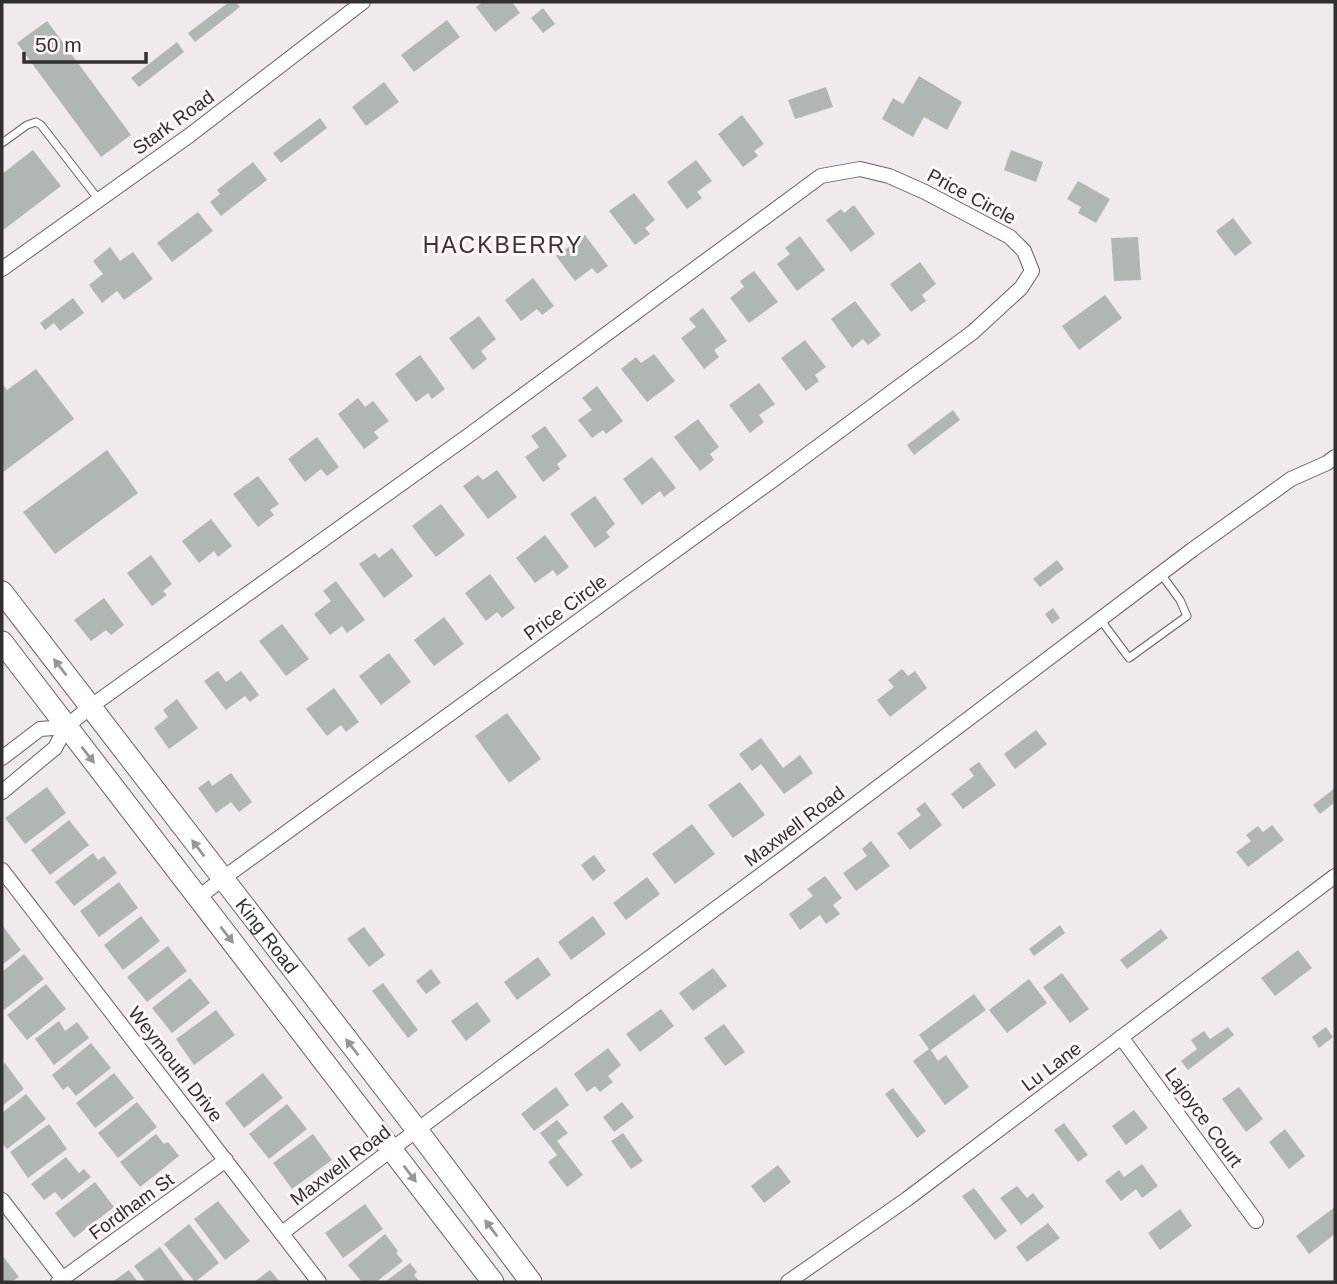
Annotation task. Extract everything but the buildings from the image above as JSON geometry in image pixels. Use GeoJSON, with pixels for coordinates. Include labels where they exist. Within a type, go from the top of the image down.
{"type":"FeatureCollection","features":[{"type":"Feature","properties":{"kind":"street","name":"Stark Road"},"geometry":{"type":"LineString","coordinates":[[2,269],[190,135],[363,2]]}},
{"type":"Feature","properties":{"kind":"street","name":"Price Circle"},"geometry":{"type":"LineString","coordinates":[[90,707],[472,433],[821,176],[860,169],[890,176],[1010,236],[1024,251],[1032,271],[1021,288],[973,332],[198,898]]}},
{"type":"Feature","properties":{"kind":"street","name":"Maxwell Road"},"geometry":{"type":"LineString","coordinates":[[282,1233],[416,1130],[777,864],[1161,573],[1290,479],[1335,457]]}},
{"type":"Feature","properties":{"kind":"street","name":"King Road"},"geometry":{"type":"LineString","coordinates":[[2,592],[9,614],[90,707],[531,1282]]}},
{"type":"Feature","properties":{"kind":"street","name":"King Road"},"geometry":{"type":"LineString","coordinates":[[2,642],[493,1282]]}},
{"type":"Feature","properties":{"kind":"street"},"geometry":{"type":"LineString","coordinates":[[2,792],[55,748],[66,727],[90,707]]}},
{"type":"Feature","properties":{"kind":"street"},"geometry":{"type":"LineString","coordinates":[[2,758],[40,729],[66,727]]}},
{"type":"Feature","properties":{"kind":"street","name":"Weymouth Drive"},"geometry":{"type":"LineString","coordinates":[[2,870],[319,1282]]}},
{"type":"Feature","properties":{"kind":"street","name":"Lu Lane"},"geometry":{"type":"LineString","coordinates":[[788,1282],[907,1199],[1334,880]]}},
{"type":"Feature","properties":{"kind":"street","name":"Lajoyce Court"},"geometry":{"type":"LineString","coordinates":[[1121,1037],[1256,1221]]}},
{"type":"Feature","properties":{"kind":"street","name":"Fordham St"},"geometry":{"type":"LineString","coordinates":[[61,1280],[226,1160]]}},
{"type":"Feature","properties":{"kind":"street"},"geometry":{"type":"LineString","coordinates":[[2,1200],[61,1280]]}},
{"type":"Feature","properties":{"kind":"lane"},"geometry":{"type":"LineString","coordinates":[[2,143],[27,125],[36,122],[99,200]]}},
{"type":"Feature","properties":{"kind":"lane"},"geometry":{"type":"LineString","coordinates":[[1100,619],[1129,658],[1187,615],[1161,573]]}},
{"type":"Feature","properties":{"kind":"district","name":"HACKBERRY"},"geometry":{"type":"Point","coordinates":[503,245]}}]}
